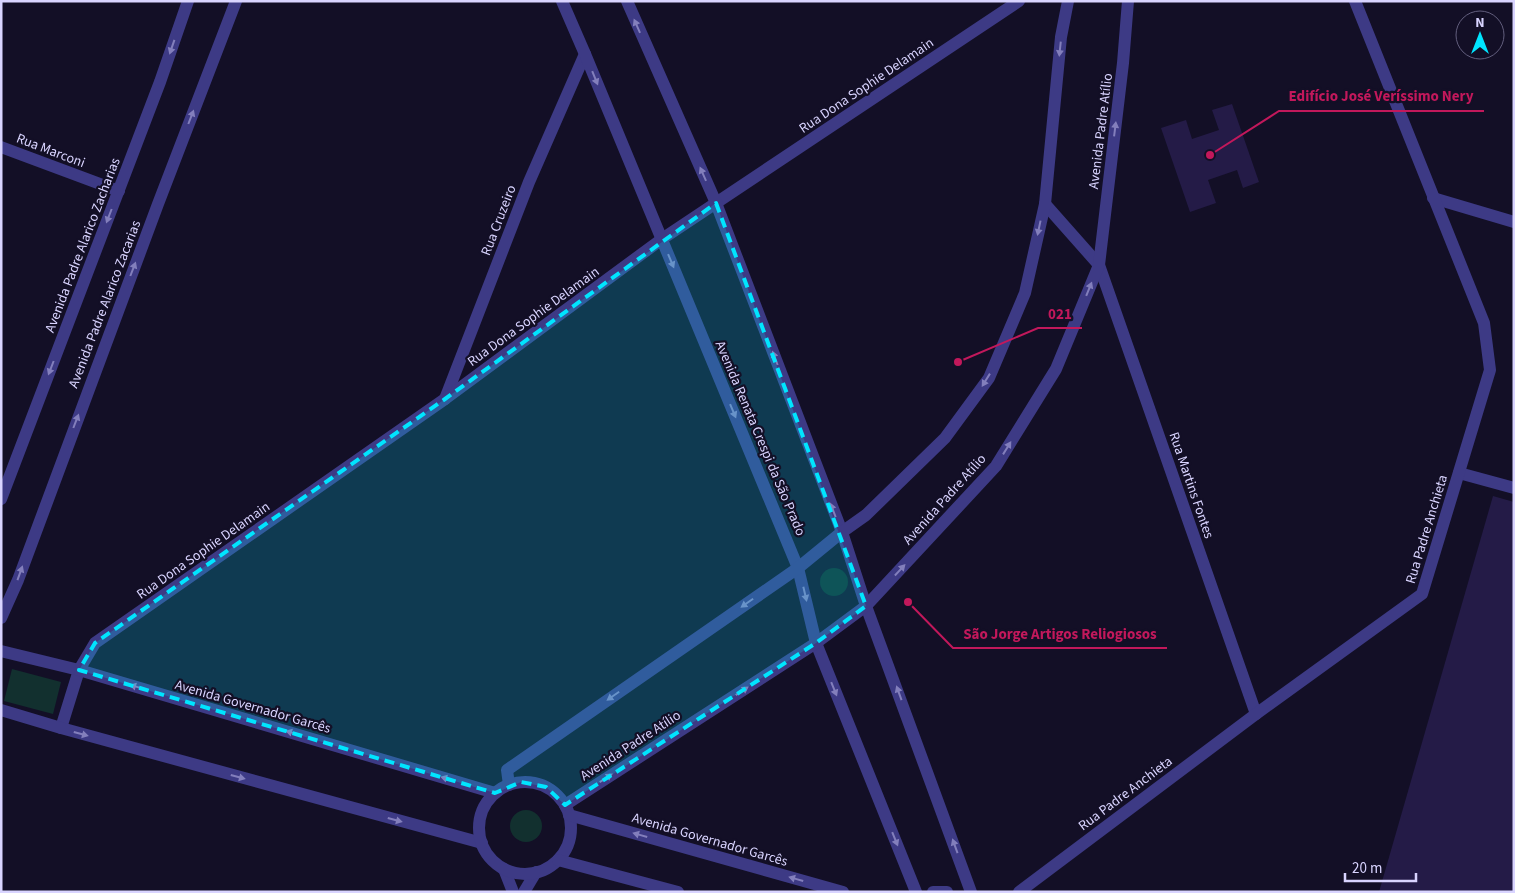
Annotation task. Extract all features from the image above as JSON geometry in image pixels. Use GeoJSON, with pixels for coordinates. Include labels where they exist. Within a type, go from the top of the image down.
{"type":"FeatureCollection","features":[{"type":"Feature","properties":{"kind":"street","name":"Avenida Padre Alarico Zacharias"},"geometry":{"type":"LineString","coordinates":[[1,499],[160,82],[188,1]]}},
{"type":"Feature","properties":{"kind":"street","name":"Avenida Padre Alarico Zacarias"},"geometry":{"type":"LineString","coordinates":[[1,618],[18,580],[236,1]]}},
{"type":"Feature","properties":{"kind":"street","name":"Avenida Renata Crespi da São Prado"},"geometry":{"type":"LineString","coordinates":[[562,1],[798,568],[816,643],[916,892]]}},
{"type":"Feature","properties":{"kind":"street"},"geometry":{"type":"LineString","coordinates":[[627,1],[716,203],[842,532],[866,606],[972,892]]}},
{"type":"Feature","properties":{"kind":"street","name":"Rua Dona Sophie Delamain"},"geometry":{"type":"LineString","coordinates":[[61,728],[79,670],[95,643],[445,399],[662,239],[1019,1]]}},
{"type":"Feature","properties":{"kind":"street"},"geometry":{"type":"LineString","coordinates":[[508,785],[507,770],[798,568],[866,515],[946,438],[989,378],[1025,292],[1044,204],[1061,37],[1068,1]]}},
{"type":"Feature","properties":{"kind":"street","name":"Avenida Padre Atílio"},"geometry":{"type":"LineString","coordinates":[[567,810],[816,643],[866,606],[996,466],[1056,369],[1099,265],[1123,63],[1128,1]]}},
{"type":"Feature","properties":{"kind":"street","name":"Rua Padre Anchieta"},"geometry":{"type":"LineString","coordinates":[[1019,892],[1256,714],[1422,594],[1490,370],[1484,323],[1355,1]]}},
{"type":"Feature","properties":{"kind":"street","name":"Rua Cruzeiro"},"geometry":{"type":"LineString","coordinates":[[445,399],[529,182],[585,54]]}},
{"type":"Feature","properties":{"kind":"street","name":"Rua Marconi"},"geometry":{"type":"LineString","coordinates":[[1,147],[118,191]]}},
{"type":"Feature","properties":{"kind":"street"},"geometry":{"type":"LineString","coordinates":[[1433,198],[1514,222]]}},
{"type":"Feature","properties":{"kind":"street"},"geometry":{"type":"LineString","coordinates":[[1044,204],[1099,265]]}},
{"type":"Feature","properties":{"kind":"street","name":"Rua Martins Fontes"},"geometry":{"type":"LineString","coordinates":[[1099,265],[1256,714]]}},
{"type":"Feature","properties":{"kind":"street"},"geometry":{"type":"LineString","coordinates":[[1458,472],[1514,488]]}},
{"type":"Feature","properties":{"kind":"street","name":"Avenida Governador Garcês"},"geometry":{"type":"LineString","coordinates":[[1,651],[79,670],[495,793]]}},
{"type":"Feature","properties":{"kind":"street"},"geometry":{"type":"LineString","coordinates":[[1,710],[482,843]]}},
{"type":"Feature","properties":{"kind":"street"},"geometry":{"type":"LineString","coordinates":[[521,782],[534,783],[546,787],[557,794],[567,810],[571,827],[570,839],[566,850],[548,868],[520,874],[504,869],[494,862],[482,843],[479,833],[481,816],[488,801],[495,793],[508,785],[521,782]]}},
{"type":"Feature","properties":{"kind":"street","name":"Avenida Governador Garcês"},"geometry":{"type":"LineString","coordinates":[[567,810],[843,892]]}},
{"type":"Feature","properties":{"kind":"street"},"geometry":{"type":"LineString","coordinates":[[558,860],[678,892]]}},
{"type":"Feature","properties":{"kind":"street"},"geometry":{"type":"LineString","coordinates":[[504,869],[513,892]]}},
{"type":"Feature","properties":{"kind":"street"},"geometry":{"type":"LineString","coordinates":[[524,892],[536,872]]}},
{"type":"Feature","properties":{"kind":"street"},"geometry":{"type":"LineString","coordinates":[[933,892],[947,892]]}},
{"type":"Feature","properties":{"kind":"highlighted area"},"geometry":{"type":"Polygon","coordinates":[[[716,203],[866,606],[816,643],[565,805],[546,787],[521,782],[495,793],[79,670],[95,643],[445,399],[716,203]]]}},
{"type":"Feature","properties":{"kind":"green space"},"geometry":{"type":"Polygon","coordinates":[[[834,568],[844,572],[848,582],[844,592],[834,596],[824,592],[820,582],[824,572],[834,568]]]}},
{"type":"Feature","properties":{"kind":"green space"},"geometry":{"type":"Polygon","coordinates":[[[12,669],[61,682],[53,714],[4,701],[12,669]]]}},
{"type":"Feature","properties":{"kind":"green space"},"geometry":{"type":"Polygon","coordinates":[[[526,810],[532,811],[537,815],[541,820],[541,832],[537,837],[532,841],[526,842],[520,841],[515,837],[511,832],[510,826],[511,820],[515,815],[520,811],[526,810]]]}},
{"type":"Feature","properties":{"kind":"building"},"geometry":{"type":"Polygon","coordinates":[[[1232,104],[1259,182],[1243,188],[1237,170],[1208,180],[1216,203],[1190,212],[1161,128],[1186,120],[1192,139],[1219,130],[1212,110],[1232,104]]]}},
{"type":"Feature","properties":{"kind":"building"},"geometry":{"type":"Polygon","coordinates":[[[1493,496],[1514,502],[1514,892],[1379,892],[1493,496]]]}},
{"type":"Feature","properties":{"kind":"place","name":"Edifício José Veríssimo Nery"},"geometry":{"type":"Point","coordinates":[1210,155]}},
{"type":"Feature","properties":{"kind":"place","name":"021"},"geometry":{"type":"Point","coordinates":[958,362]}},
{"type":"Feature","properties":{"kind":"place","name":"São Jorge Artigos Reliogiosos"},"geometry":{"type":"Point","coordinates":[908,602]}}]}
